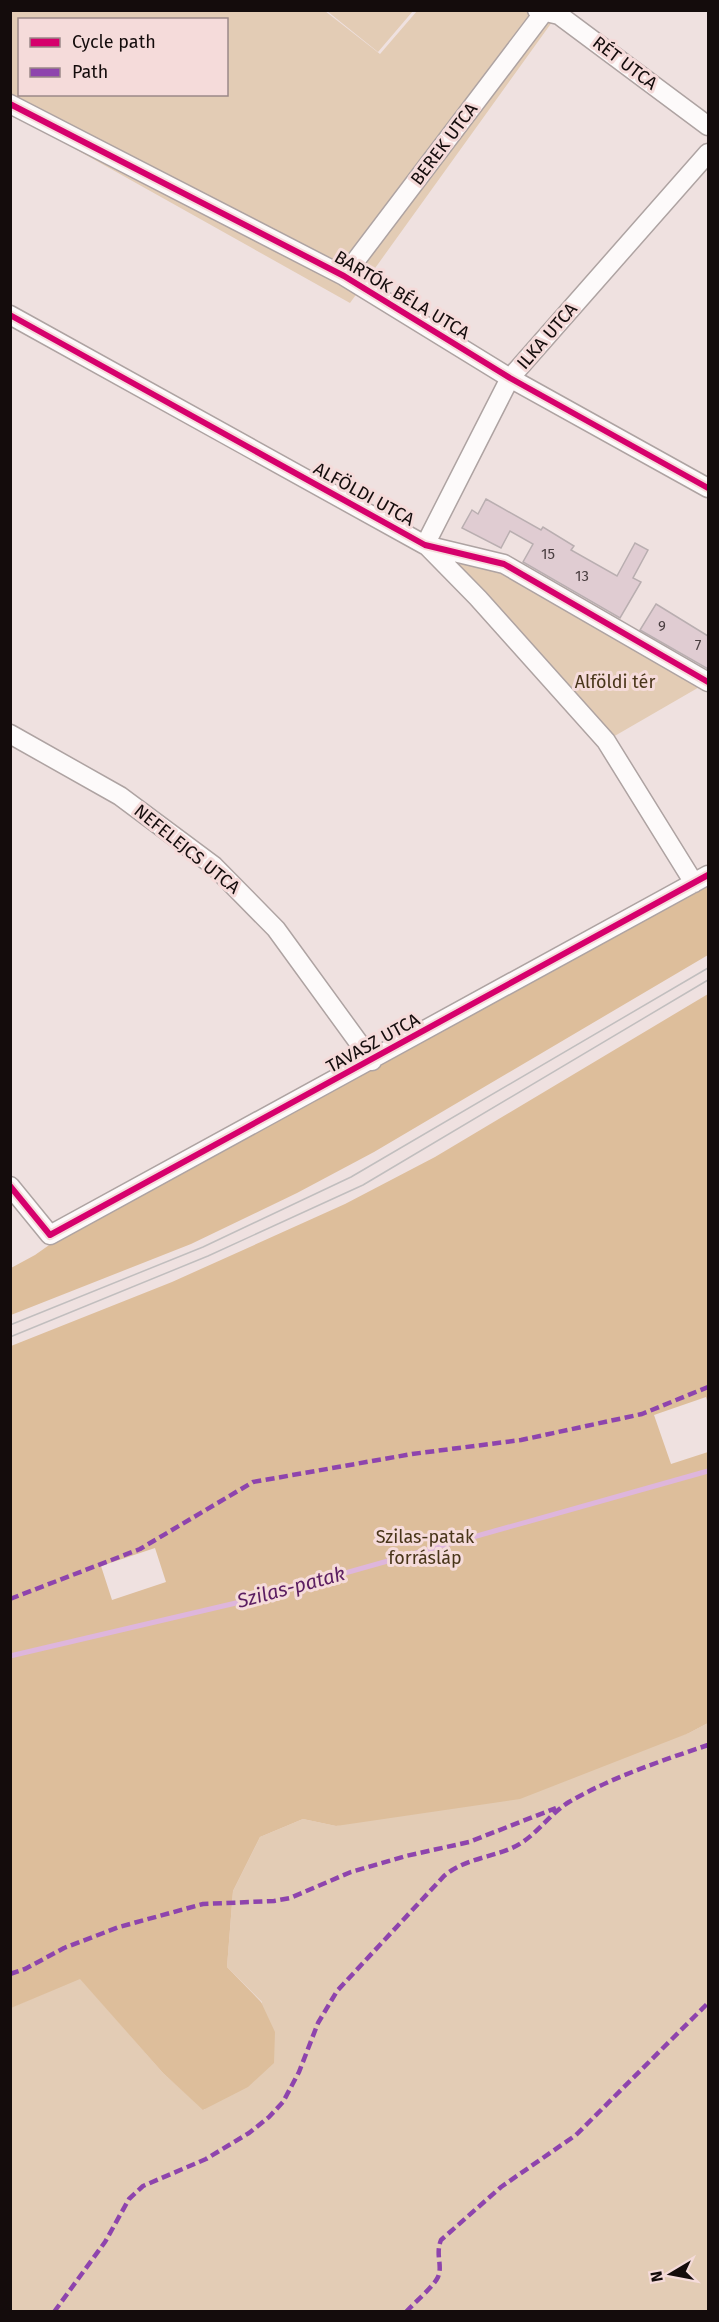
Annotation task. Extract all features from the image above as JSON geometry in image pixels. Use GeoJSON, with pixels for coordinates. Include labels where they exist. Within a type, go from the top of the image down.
{"type":"FeatureCollection","features":[{"type":"Feature","properties":{"kind":"street","name":"RÉT UTCA"},"geometry":{"type":"LineString","coordinates":[[541,11],[559,15],[708,126]]}},
{"type":"Feature","properties":{"kind":"street","name":"BEREK UTCA"},"geometry":{"type":"LineString","coordinates":[[344,276],[541,11]]}},
{"type":"Feature","properties":{"kind":"street","name":"BARTÓK BÉLA UTCA"},"geometry":{"type":"LineString","coordinates":[[10,104],[344,276],[510,378],[708,489]]}},
{"type":"Feature","properties":{"kind":"street","name":"ILKA UTCA"},"geometry":{"type":"LineString","coordinates":[[425,545],[510,378],[708,153]]}},
{"type":"Feature","properties":{"kind":"street","name":"ALFÖLDI UTCA"},"geometry":{"type":"LineString","coordinates":[[10,315],[425,545],[504,564],[708,682]]}},
{"type":"Feature","properties":{"kind":"street","name":"ALFÖLDI UTCA"},"geometry":{"type":"LineString","coordinates":[[425,545],[478,598],[606,741],[701,879]]}},
{"type":"Feature","properties":{"kind":"street","name":"NEFELEJCS UTCA"},"geometry":{"type":"LineString","coordinates":[[10,734],[120,796],[214,866],[276,929],[372,1061]]}},
{"type":"Feature","properties":{"kind":"street","name":"TAVASZ UTCA"},"geometry":{"type":"LineString","coordinates":[[10,1186],[50,1235],[372,1061],[701,879]]}},
{"type":"Feature","properties":{"kind":"green space"},"geometry":{"type":"Polygon","coordinates":[[[11,11],[325,11],[380,54],[417,11],[560,11],[350,303],[11,113],[11,11]]]}},
{"type":"Feature","properties":{"kind":"green space"},"geometry":{"type":"Polygon","coordinates":[[[327,11],[413,11],[378,52],[327,11]]]}},
{"type":"Feature","properties":{"kind":"green space","name":"Alföldi tér"},"geometry":{"type":"Polygon","coordinates":[[[425,545],[504,564],[708,682],[606,741],[425,545]]]}},
{"type":"Feature","properties":{"kind":"green space"},"geometry":{"type":"Polygon","coordinates":[[[708,886],[708,955],[374,1152],[297,1193],[191,1244],[11,1315],[11,1268],[62,1236],[708,886]]]}},
{"type":"Feature","properties":{"kind":"green space","name":"Szilas-patak forrásláp"},"geometry":{"type":"Polygon","coordinates":[[[708,994],[708,1404],[706,1397],[654,1415],[671,1464],[708,1452],[708,1723],[689,1733],[520,1799],[336,1826],[303,1819],[260,1837],[233,1891],[227,1967],[261,2002],[275,2032],[274,2063],[248,2087],[203,2110],[163,2073],[80,1979],[11,2008],[11,1346],[172,1282],[345,1204],[435,1157],[708,994]],[[155,1548],[101,1566],[112,1600],[166,1582],[155,1548]]]}},
{"type":"Feature","properties":{"kind":"green space"},"geometry":{"type":"Polygon","coordinates":[[[708,1723],[708,2311],[11,2311],[10,2008],[80,1978],[163,2073],[204,2110],[262,2002],[227,1967],[233,1891],[260,1837],[303,1819],[336,1826],[689,1733],[708,1723]]]}},
{"type":"Feature","properties":{"kind":"building"},"geometry":{"type":"Polygon","coordinates":[[[486,499],[541,530],[543,527],[574,546],[571,550],[617,576],[635,543],[648,550],[633,578],[641,582],[620,618],[523,562],[533,544],[510,531],[501,548],[462,528],[472,510],[478,514],[486,499]]]}},
{"type":"Feature","properties":{"kind":"building"},"geometry":{"type":"Polygon","coordinates":[[[656,604],[708,636],[708,669],[640,630],[656,604]]]}},
{"type":"Feature","properties":{"kind":"waterway","name":"Szilas-patak"},"geometry":{"type":"LineString","coordinates":[[10,1656],[253,1599],[708,1471]]}},
{"type":"Feature","properties":{"kind":"tram line"},"geometry":{"type":"LineString","coordinates":[[10,1325],[203,1247],[351,1177],[708,968]]}},
{"type":"Feature","properties":{"kind":"tram line"},"geometry":{"type":"LineString","coordinates":[[10,1337],[208,1256],[363,1185],[708,980]]}},
{"type":"Feature","properties":{"kind":"marked path"},"geometry":{"type":"LineString","coordinates":[[10,1599],[140,1549],[253,1482],[412,1454],[521,1440],[642,1414],[708,1387]]}},
{"type":"Feature","properties":{"kind":"marked path"},"geometry":{"type":"LineString","coordinates":[[54,2312],[105,2242],[129,2199],[143,2186],[206,2159],[249,2133],[283,2102],[299,2072],[318,2023],[337,1991],[444,1876],[460,1866],[520,1844],[561,1807],[585,1793],[637,1770],[708,1745]]}},
{"type":"Feature","properties":{"kind":"marked path"},"geometry":{"type":"LineString","coordinates":[[10,1974],[25,1969],[64,1948],[119,1927],[203,1904],[274,1901],[290,1898],[351,1872],[406,1856],[469,1842],[556,1808]]}},
{"type":"Feature","properties":{"kind":"marked path"},"geometry":{"type":"LineString","coordinates":[[406,2312],[438,2277],[441,2240],[501,2187],[576,2135],[708,2003]]}},
{"type":"Feature","properties":{"kind":"cycle path"},"geometry":{"type":"LineString","coordinates":[[10,104],[344,276],[510,378],[708,488]]}},
{"type":"Feature","properties":{"kind":"cycle path"},"geometry":{"type":"LineString","coordinates":[[10,315],[425,545],[504,564],[708,682]]}},
{"type":"Feature","properties":{"kind":"cycle path"},"geometry":{"type":"LineString","coordinates":[[10,1186],[50,1235],[708,875]]}}]}
